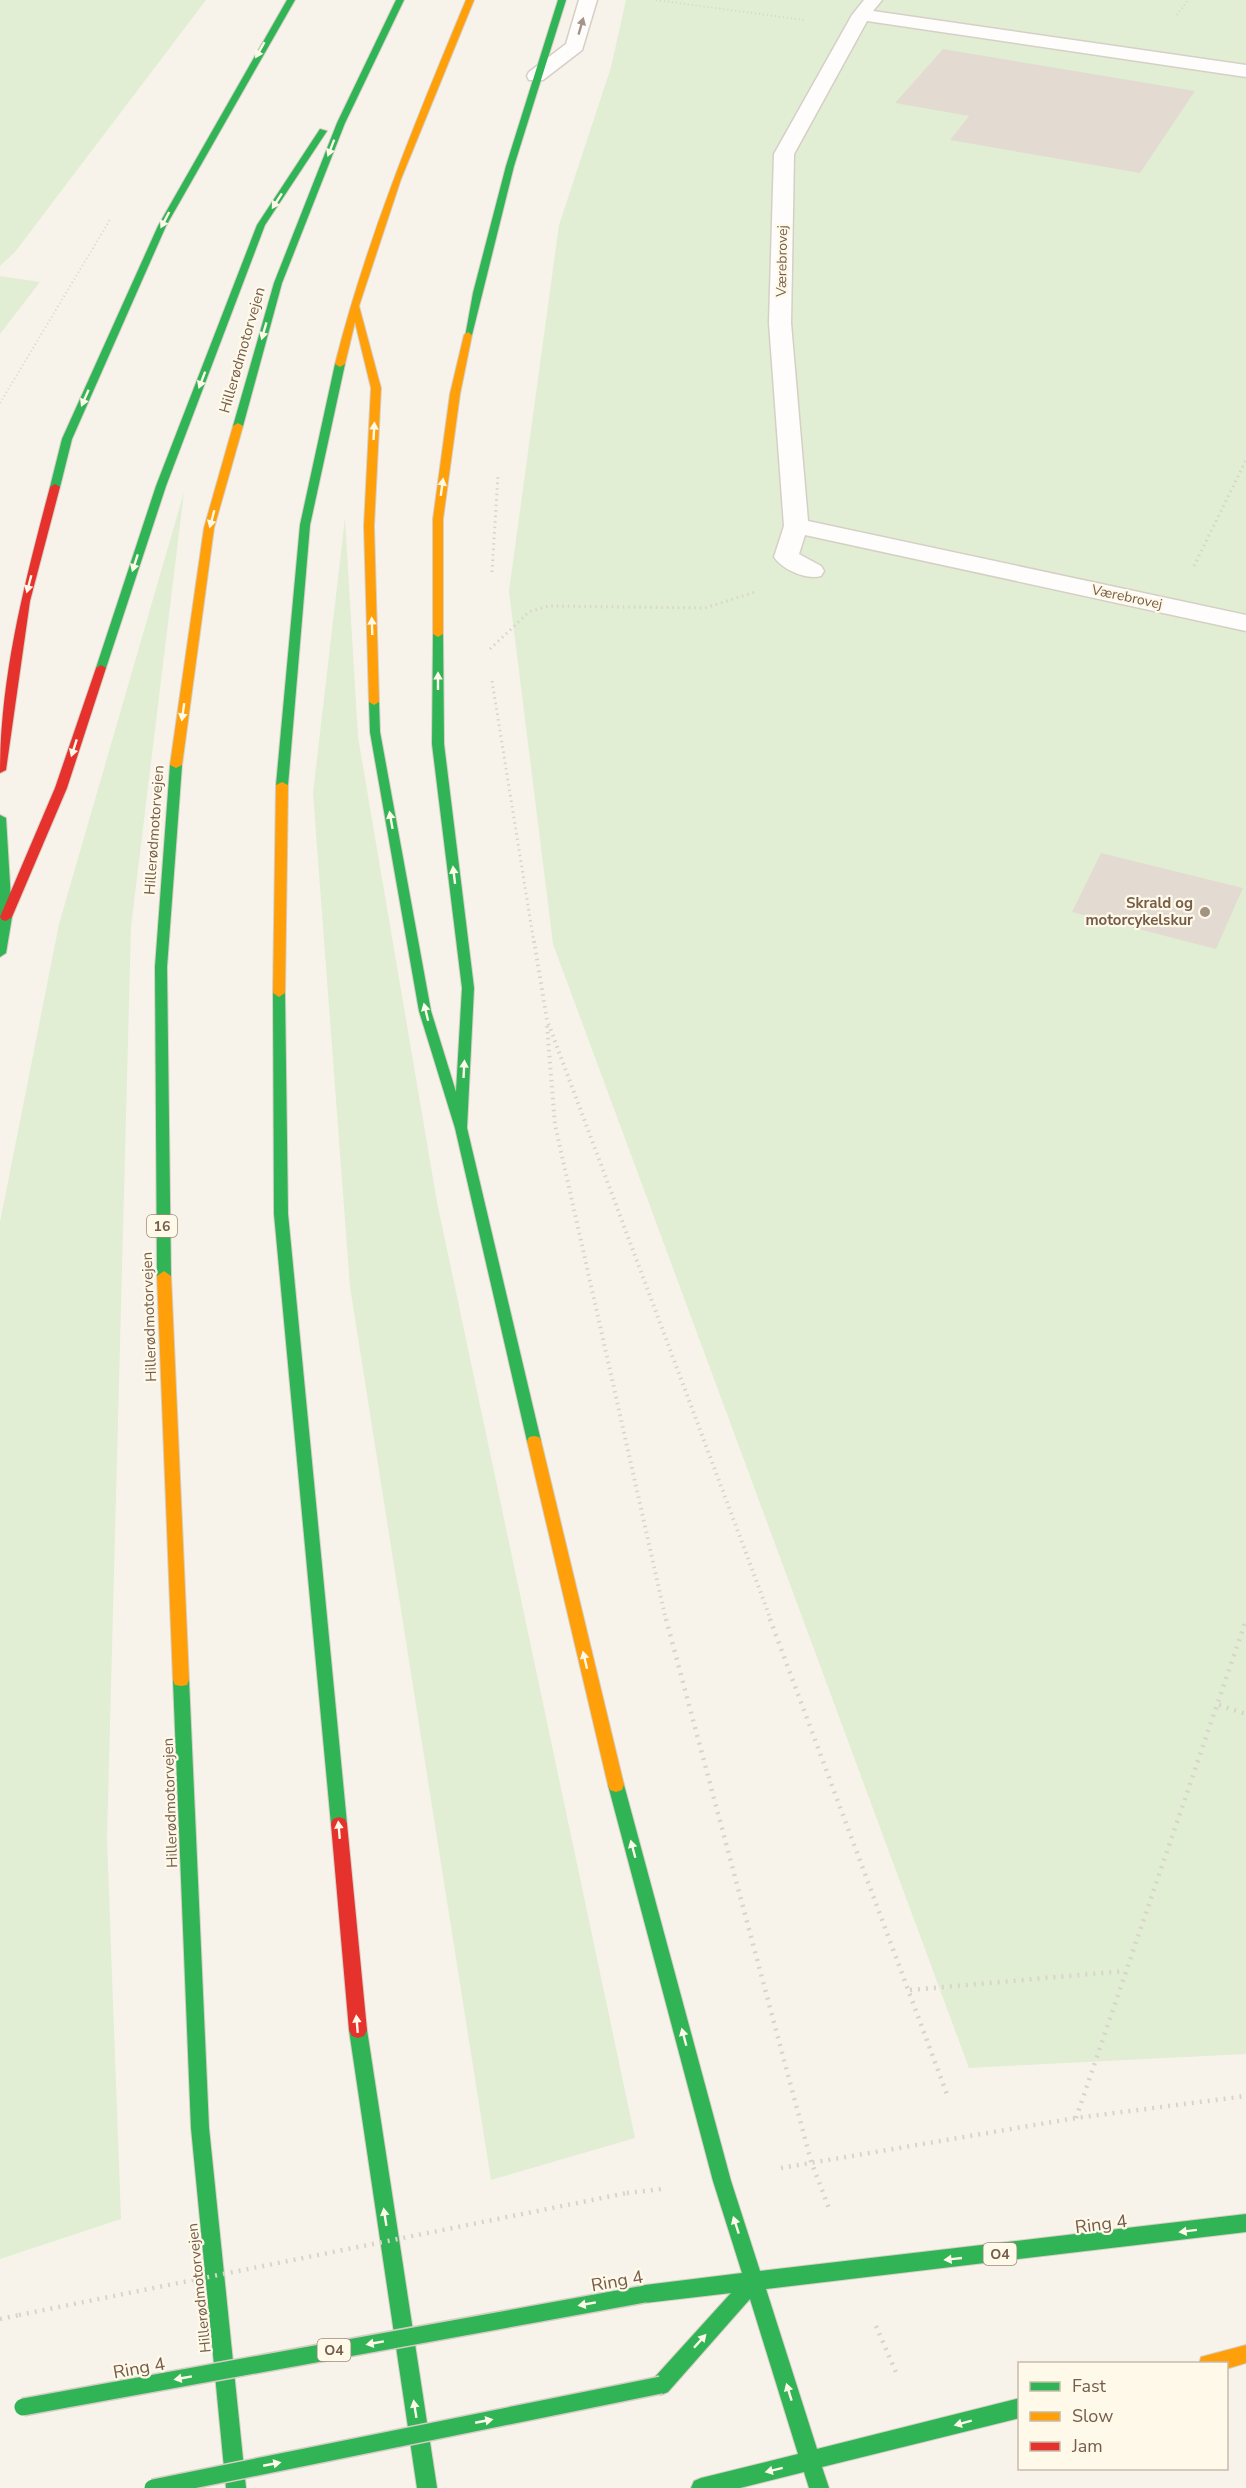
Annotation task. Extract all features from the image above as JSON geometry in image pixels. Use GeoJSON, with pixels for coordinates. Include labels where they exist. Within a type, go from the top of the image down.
{"type":"FeatureCollection","features":[{"type":"Feature","properties":{"kind":"main road"},"geometry":{"type":"LineString","coordinates":[[0,770],[25,602],[67,439],[162,226],[291,0]]}},
{"type":"Feature","properties":{"kind":"main road","name":"Hillerødmotorvejen"},"geometry":{"type":"LineString","coordinates":[[236,2488],[200,2128],[162,1223],[160,967],[176,762],[209,528],[278,283],[341,123],[400,0]]}},
{"type":"Feature","properties":{"kind":"main road"},"geometry":{"type":"LineString","coordinates":[[427,2488],[360,2047],[281,1214],[279,955],[283,756],[305,525],[354,300],[417,128],[470,0]]}},
{"type":"Feature","properties":{"kind":"main road"},"geometry":{"type":"LineString","coordinates":[[461,1128],[468,988],[438,744],[438,519],[455,394],[482,271],[536,76],[562,0]]}},
{"type":"Feature","properties":{"kind":"main road"},"geometry":{"type":"LineString","coordinates":[[6,917],[61,788],[161,486],[261,225],[378,46]]}},
{"type":"Feature","properties":{"kind":"main road"},"geometry":{"type":"LineString","coordinates":[[354,300],[376,388],[369,526],[375,732],[425,1011],[461,1128],[595,1704],[722,2181],[819,2488]]}},
{"type":"Feature","properties":{"kind":"main road"},"geometry":{"type":"LineString","coordinates":[[0,818],[6,917],[0,953]]}},
{"type":"Feature","properties":{"kind":"main road","name":"Ring 4"},"geometry":{"type":"LineString","coordinates":[[17,2408],[645,2294],[1073,2246],[1246,2223]]}},
{"type":"Feature","properties":{"kind":"main road"},"geometry":{"type":"LineString","coordinates":[[153,2488],[662,2385],[754,2281]]}},
{"type":"Feature","properties":{"kind":"main road"},"geometry":{"type":"LineString","coordinates":[[1216,2362],[1246,2354]]}},
{"type":"Feature","properties":{"kind":"main road"},"geometry":{"type":"LineString","coordinates":[[701,2488],[1018,2409]]}},
{"type":"Feature","properties":{"kind":"street"},"geometry":{"type":"LineString","coordinates":[[536,76],[575,46],[588,0]]}},
{"type":"Feature","properties":{"kind":"street"},"geometry":{"type":"LineString","coordinates":[[863,14],[1246,71]]}},
{"type":"Feature","properties":{"kind":"street","name":"Værebrovej"},"geometry":{"type":"LineString","coordinates":[[812,571],[786,557],[796,526],[780,323],[784,154],[863,14]]}},
{"type":"Feature","properties":{"kind":"street","name":"Værebrovej"},"geometry":{"type":"LineString","coordinates":[[796,526],[1246,623]]}},
{"type":"Feature","properties":{"kind":"path"},"geometry":{"type":"LineString","coordinates":[[656,0],[863,14]]}},
{"type":"Feature","properties":{"kind":"path"},"geometry":{"type":"LineString","coordinates":[[1174,607],[1246,460]]}},
{"type":"Feature","properties":{"kind":"path"},"geometry":{"type":"LineString","coordinates":[[491,582],[498,465]]}},
{"type":"Feature","properties":{"kind":"path"},"geometry":{"type":"LineString","coordinates":[[488,640],[487,652],[529,612],[548,606],[705,608]]}},
{"type":"Feature","properties":{"kind":"path"},"geometry":{"type":"LineString","coordinates":[[491,675],[547,1020],[555,1125],[666,1621],[811,2161]]}},
{"type":"Feature","properties":{"kind":"path"},"geometry":{"type":"LineString","coordinates":[[547,1020],[948,2097]]}},
{"type":"Feature","properties":{"kind":"path"},"geometry":{"type":"LineString","coordinates":[[1076,2118],[1219,1705],[1246,1620]]}},
{"type":"Feature","properties":{"kind":"path"},"geometry":{"type":"LineString","coordinates":[[1219,1705],[1246,1714]]}},
{"type":"Feature","properties":{"kind":"path"},"geometry":{"type":"LineString","coordinates":[[910,1990],[1125,1971]]}},
{"type":"Feature","properties":{"kind":"path"},"geometry":{"type":"LineString","coordinates":[[0,2319],[627,2193],[722,2181],[811,2161],[1076,2118],[1246,2096]]}},
{"type":"Feature","properties":{"kind":"green space"},"geometry":{"type":"Polygon","coordinates":[[[0,0],[206,0],[15,252],[0,266],[0,0]]]}},
{"type":"Feature","properties":{"kind":"green space"},"geometry":{"type":"Polygon","coordinates":[[[626,0],[1246,0],[1246,2054],[969,2068],[553,944],[509,591],[559,225],[611,67],[626,0]]]}},
{"type":"Feature","properties":{"kind":"green space"},"geometry":{"type":"Polygon","coordinates":[[[0,276],[40,282],[0,334],[0,276]]]}},
{"type":"Feature","properties":{"kind":"green space"},"geometry":{"type":"Polygon","coordinates":[[[184,492],[131,927],[107,1839],[121,2219],[0,2259],[0,1222],[59,924],[184,492]]]}},
{"type":"Feature","properties":{"kind":"green space"},"geometry":{"type":"Polygon","coordinates":[[[345,518],[358,737],[437,1202],[635,2138],[491,2180],[350,1287],[313,793],[345,518]]]}},
{"type":"Feature","properties":{"kind":"building"},"geometry":{"type":"Polygon","coordinates":[[[943,49],[1195,91],[1140,173],[950,140],[969,116],[895,103],[943,49]]]}},
{"type":"Feature","properties":{"kind":"building"},"geometry":{"type":"Polygon","coordinates":[[[1101,853],[1243,888],[1216,949],[1072,912],[1101,853]]]}},
{"type":"Feature","properties":{"kind":"traffic: fast"},"geometry":{"type":"LineString","coordinates":[[55,487],[67,439],[162,226],[291,0]]}},
{"type":"Feature","properties":{"kind":"traffic: fast"},"geometry":{"type":"LineString","coordinates":[[238,426],[278,283],[341,123],[400,0]]}},
{"type":"Feature","properties":{"kind":"traffic: fast"},"geometry":{"type":"LineString","coordinates":[[468,335],[510,166],[562,0]]}},
{"type":"Feature","properties":{"kind":"traffic: fast"},"geometry":{"type":"LineString","coordinates":[[101,668],[161,486],[261,225],[323,131]]}},
{"type":"Feature","properties":{"kind":"traffic: fast"},"geometry":{"type":"LineString","coordinates":[[282,785],[305,525],[340,364]]}},
{"type":"Feature","properties":{"kind":"traffic: fast"},"geometry":{"type":"LineString","coordinates":[[438,634],[438,744],[468,988],[461,1128]]}},
{"type":"Feature","properties":{"kind":"traffic: fast"},"geometry":{"type":"LineString","coordinates":[[374,702],[375,732],[425,1011],[461,1128],[534,1441]]}},
{"type":"Feature","properties":{"kind":"traffic: fast"},"geometry":{"type":"LineString","coordinates":[[164,1276],[161,967],[176,765]]}},
{"type":"Feature","properties":{"kind":"traffic: fast"},"geometry":{"type":"LineString","coordinates":[[0,818],[6,917],[0,953]]}},
{"type":"Feature","properties":{"kind":"traffic: fast"},"geometry":{"type":"LineString","coordinates":[[279,993],[281,1214],[339,1824]]}},
{"type":"Feature","properties":{"kind":"traffic: fast"},"geometry":{"type":"LineString","coordinates":[[181,1680],[200,2128],[236,2488]]}},
{"type":"Feature","properties":{"kind":"traffic: fast"},"geometry":{"type":"LineString","coordinates":[[616,1785],[722,2181],[754,2281],[661,2385]]}},
{"type":"Feature","properties":{"kind":"traffic: fast"},"geometry":{"type":"LineString","coordinates":[[358,2030],[427,2488]]}},
{"type":"Feature","properties":{"kind":"traffic: fast"},"geometry":{"type":"LineString","coordinates":[[645,2294],[1246,2223]]}},
{"type":"Feature","properties":{"kind":"traffic: fast"},"geometry":{"type":"LineString","coordinates":[[754,2281],[819,2488]]}},
{"type":"Feature","properties":{"kind":"traffic: fast"},"geometry":{"type":"LineString","coordinates":[[23,2407],[645,2294]]}},
{"type":"Feature","properties":{"kind":"traffic: fast"},"geometry":{"type":"LineString","coordinates":[[153,2488],[661,2385]]}},
{"type":"Feature","properties":{"kind":"traffic: fast"},"geometry":{"type":"LineString","coordinates":[[701,2488],[1018,2409]]}},
{"type":"Feature","properties":{"kind":"traffic: slow"},"geometry":{"type":"LineString","coordinates":[[340,364],[365,271],[397,179],[470,0]]}},
{"type":"Feature","properties":{"kind":"traffic: slow"},"geometry":{"type":"LineString","coordinates":[[356,308],[376,388],[369,526],[374,702]]}},
{"type":"Feature","properties":{"kind":"traffic: slow"},"geometry":{"type":"LineString","coordinates":[[438,634],[438,519],[455,394],[468,335]]}},
{"type":"Feature","properties":{"kind":"traffic: slow"},"geometry":{"type":"LineString","coordinates":[[176,765],[209,528],[238,426]]}},
{"type":"Feature","properties":{"kind":"traffic: slow"},"geometry":{"type":"LineString","coordinates":[[279,993],[282,785]]}},
{"type":"Feature","properties":{"kind":"traffic: slow"},"geometry":{"type":"LineString","coordinates":[[164,1276],[181,1680]]}},
{"type":"Feature","properties":{"kind":"traffic: slow"},"geometry":{"type":"LineString","coordinates":[[534,1441],[616,1785]]}},
{"type":"Feature","properties":{"kind":"traffic: slow"},"geometry":{"type":"LineString","coordinates":[[1216,2362],[1246,2354]]}},
{"type":"Feature","properties":{"kind":"traffic: jam"},"geometry":{"type":"LineString","coordinates":[[0,770],[25,601],[55,487]]}},
{"type":"Feature","properties":{"kind":"traffic: jam"},"geometry":{"type":"LineString","coordinates":[[6,917],[61,788],[101,668]]}},
{"type":"Feature","properties":{"kind":"traffic: jam"},"geometry":{"type":"LineString","coordinates":[[339,1824],[358,2030]]}},
{"type":"Feature","properties":{"kind":"place","name":"Skrald og motorcykelskur"},"geometry":{"type":"Point","coordinates":[1205,912]}}]}
